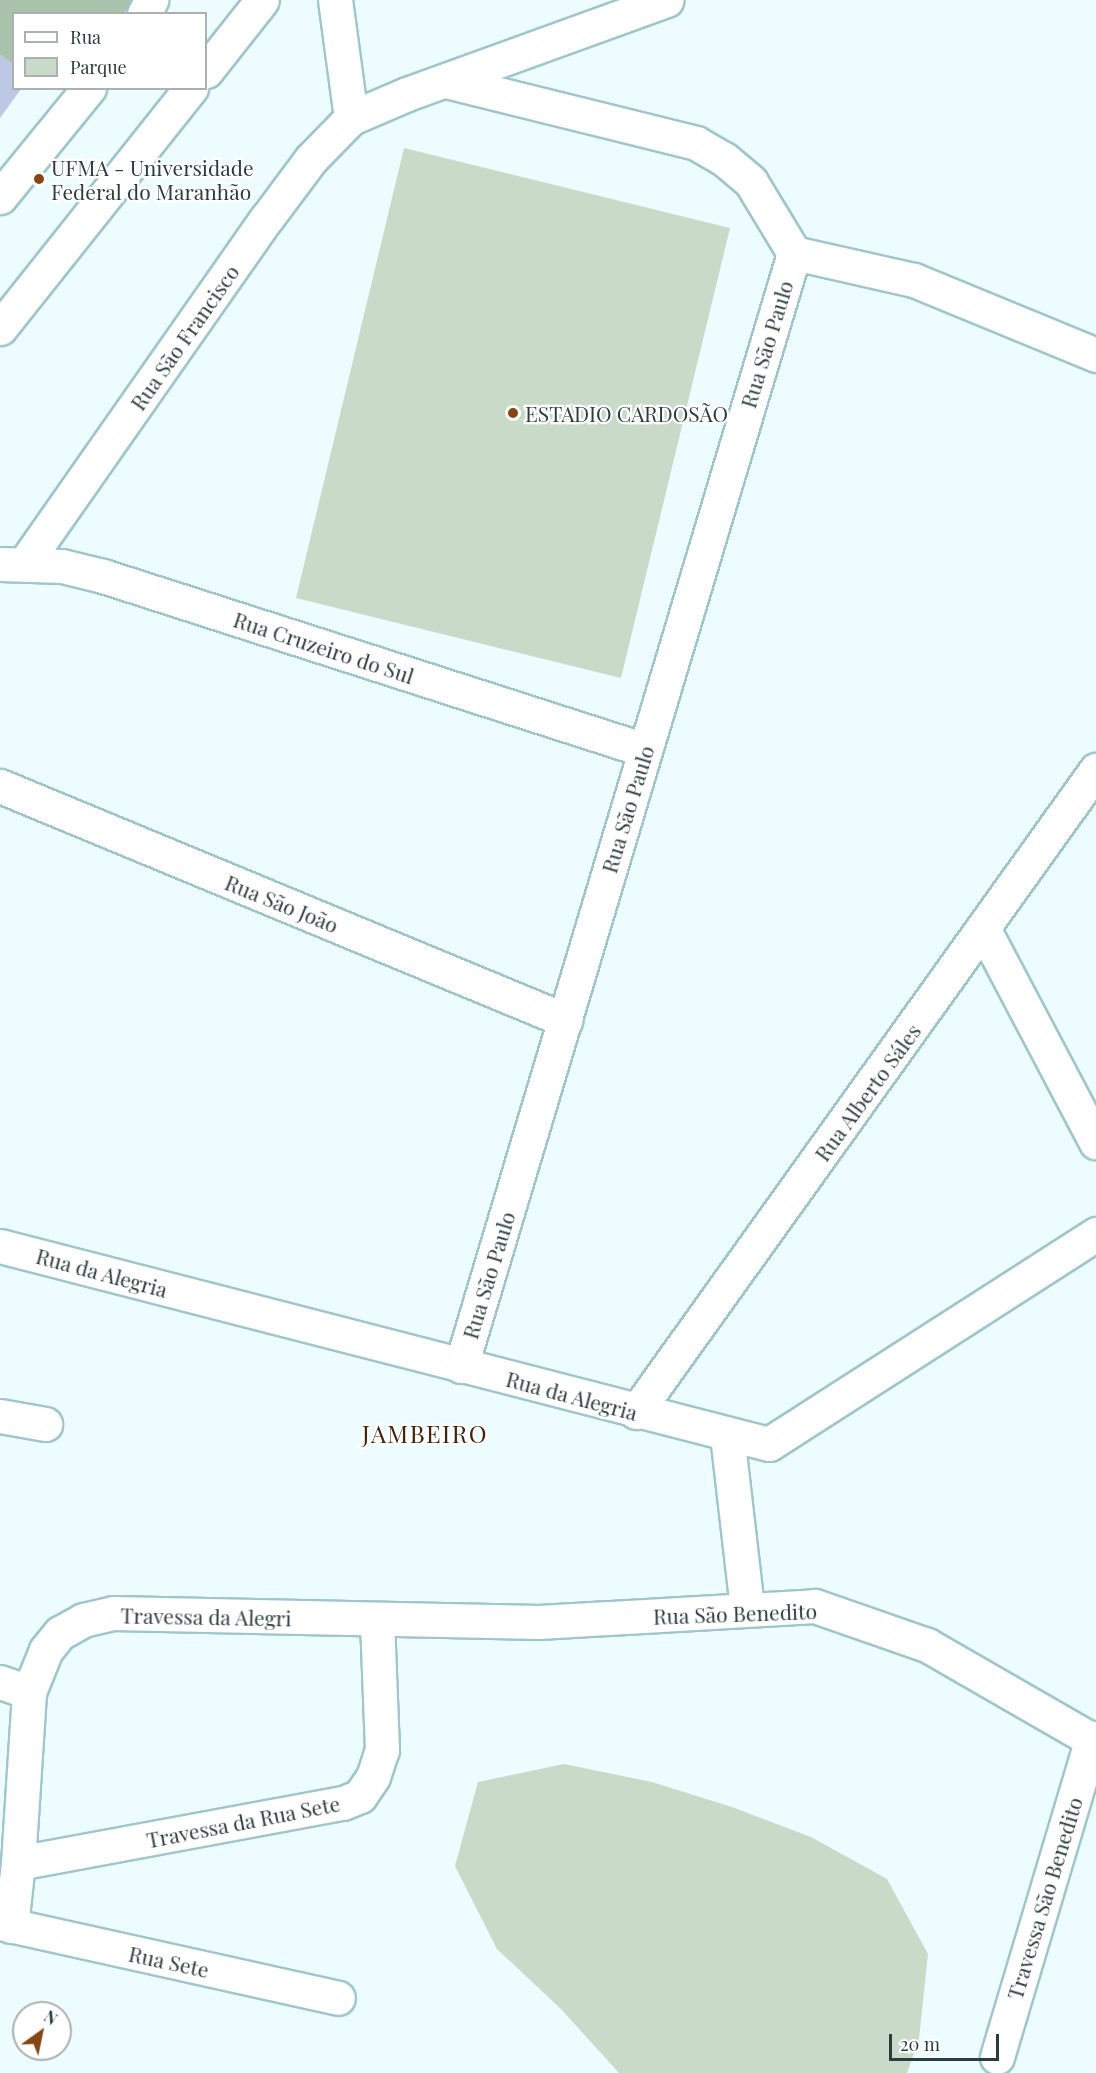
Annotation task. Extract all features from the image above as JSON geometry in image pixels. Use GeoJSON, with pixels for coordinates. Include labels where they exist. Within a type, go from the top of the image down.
{"type":"FeatureCollection","features":[{"type":"Feature","properties":{"kind":"street"},"geometry":{"type":"LineString","coordinates":[[207,70],[262,0]]}},
{"type":"Feature","properties":{"kind":"street"},"geometry":{"type":"LineString","coordinates":[[335,0],[351,118]]}},
{"type":"Feature","properties":{"kind":"street","name":"Rua São Francisco"},"geometry":{"type":"LineString","coordinates":[[13,563],[311,159],[351,118],[667,0]]}},
{"type":"Feature","properties":{"kind":"street"},"geometry":{"type":"LineString","coordinates":[[446,81],[696,143],[724,159],[751,182],[794,253],[914,280],[1096,355]]}},
{"type":"Feature","properties":{"kind":"street"},"geometry":{"type":"LineString","coordinates":[[0,197],[87,90]]}},
{"type":"Feature","properties":{"kind":"street"},"geometry":{"type":"LineString","coordinates":[[0,328],[189,90]]}},
{"type":"Feature","properties":{"kind":"street","name":"Rua São Paulo"},"geometry":{"type":"LineString","coordinates":[[461,1366],[794,253]]}},
{"type":"Feature","properties":{"kind":"street","name":"Rua Cruzeiro do Sul"},"geometry":{"type":"LineString","coordinates":[[13,563],[103,576],[645,750]]}},
{"type":"Feature","properties":{"kind":"street","name":"Rua Alberto Sáles"},"geometry":{"type":"LineString","coordinates":[[636,1412],[984,930],[1096,770]]}},
{"type":"Feature","properties":{"kind":"street","name":"Rua São João"},"geometry":{"type":"LineString","coordinates":[[0,786],[565,1020]]}},
{"type":"Feature","properties":{"kind":"street"},"geometry":{"type":"LineString","coordinates":[[984,930],[1096,1142]]}},
{"type":"Feature","properties":{"kind":"street","name":"Rua da Alegria"},"geometry":{"type":"LineString","coordinates":[[0,1246],[636,1412],[769,1444],[1096,1234]]}},
{"type":"Feature","properties":{"kind":"street"},"geometry":{"type":"LineString","coordinates":[[0,1416],[45,1424]]}},
{"type":"Feature","properties":{"kind":"street"},"geometry":{"type":"LineString","coordinates":[[727,1435],[747,1609]]}},
{"type":"Feature","properties":{"kind":"street","name":"Rua São Benedito"},"geometry":{"type":"LineString","coordinates":[[378,1620],[539,1622],[815,1606],[927,1645],[1094,1740]]}},
{"type":"Feature","properties":{"kind":"street","name":"Travessa da Alegri"},"geometry":{"type":"LineString","coordinates":[[15,1687],[60,1633],[83,1620],[113,1613],[378,1620]]}},
{"type":"Feature","properties":{"kind":"street","name":"Travessa da Rua Sete"},"geometry":{"type":"LineString","coordinates":[[18,1863],[343,1803],[360,1796],[373,1777],[382,1750],[378,1620]]}},
{"type":"Feature","properties":{"kind":"street"},"geometry":{"type":"LineString","coordinates":[[6,1925],[18,1863],[15,1687]]}},
{"type":"Feature","properties":{"kind":"street","name":"Travessa São Benedito"},"geometry":{"type":"LineString","coordinates":[[997,2057],[1094,1740]]}},
{"type":"Feature","properties":{"kind":"street","name":"Rua Sete"},"geometry":{"type":"LineString","coordinates":[[6,1925],[338,1998]]}},
{"type":"Feature","properties":{"kind":"green space"},"geometry":{"type":"Polygon","coordinates":[[[0,0],[133,0],[125,12],[12,12],[12,63],[0,55],[0,0]]]}},
{"type":"Feature","properties":{"kind":"green space","name":"ESTADIO CARDOSÃO"},"geometry":{"type":"Polygon","coordinates":[[[404,148],[730,228],[621,678],[296,598],[404,148]]]}},
{"type":"Feature","properties":{"kind":"green space"},"geometry":{"type":"Polygon","coordinates":[[[564,1764],[652,1782],[732,1807],[811,1837],[887,1879],[928,1954],[919,2039],[907,2073],[619,2073],[561,2009],[497,1949],[455,1866],[478,1782],[564,1764]]]}},
{"type":"Feature","properties":{"kind":"water"},"geometry":{"type":"Polygon","coordinates":[[[0,55],[12,63],[12,90],[20,90],[0,118],[0,55]]]}},
{"type":"Feature","properties":{"kind":"place","name":"UFMA - Universidade Federal do Maranhão"},"geometry":{"type":"Point","coordinates":[39,179]}},
{"type":"Feature","properties":{"kind":"place","name":"ESTADIO CARDOSÃO"},"geometry":{"type":"Point","coordinates":[513,413]}},
{"type":"Feature","properties":{"kind":"district","name":"JAMBEIRO"},"geometry":{"type":"Point","coordinates":[425,1434]}}]}
